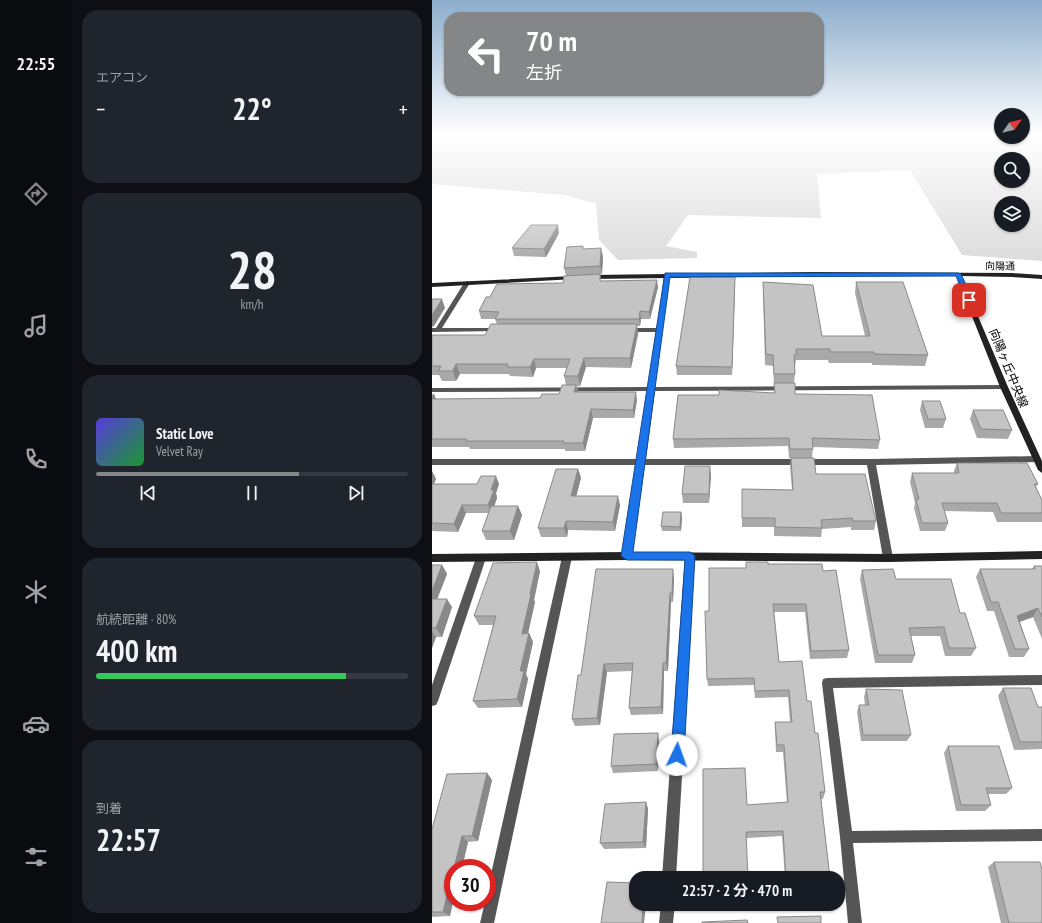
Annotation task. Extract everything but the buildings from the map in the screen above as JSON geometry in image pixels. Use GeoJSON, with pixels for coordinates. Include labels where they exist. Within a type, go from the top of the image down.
{"type":"FeatureCollection","features":[{"type":"Feature","properties":{"kind":"street","name":"向陽通"},"geometry":{"type":"LineString","coordinates":[[586,277],[667,275],[958,274],[1042,277]]}},
{"type":"Feature","properties":{"kind":"street","name":"向陽ヶ丘中央線"},"geometry":{"type":"LineString","coordinates":[[958,274],[1004,387],[1042,470]]}},
{"type":"Feature","properties":{"kind":"street"},"geometry":{"type":"LineString","coordinates":[[627,556],[642,461],[650,389],[667,275]]}},
{"type":"Feature","properties":{"kind":"street"},"geometry":{"type":"LineString","coordinates":[[432,285],[578,278]]}},
{"type":"Feature","properties":{"kind":"street"},"geometry":{"type":"LineString","coordinates":[[435,330],[467,283]]}},
{"type":"Feature","properties":{"kind":"street"},"geometry":{"type":"LineString","coordinates":[[435,330],[501,330]]}},
{"type":"Feature","properties":{"kind":"street"},"geometry":{"type":"LineString","coordinates":[[620,330],[659,330]]}},
{"type":"Feature","properties":{"kind":"street"},"geometry":{"type":"LineString","coordinates":[[432,390],[1004,387]]}},
{"type":"Feature","properties":{"kind":"street"},"geometry":{"type":"LineString","coordinates":[[432,462],[871,462],[1037,459]]}},
{"type":"Feature","properties":{"kind":"street"},"geometry":{"type":"LineString","coordinates":[[871,462],[888,558]]}},
{"type":"Feature","properties":{"kind":"street"},"geometry":{"type":"LineString","coordinates":[[432,558],[690,556],[888,558],[1042,555]]}},
{"type":"Feature","properties":{"kind":"street"},"geometry":{"type":"LineString","coordinates":[[669,871],[690,556]]}},
{"type":"Feature","properties":{"kind":"street"},"geometry":{"type":"LineString","coordinates":[[487,923],[567,557]]}},
{"type":"Feature","properties":{"kind":"street"},"geometry":{"type":"LineString","coordinates":[[432,701],[481,558]]}},
{"type":"Feature","properties":{"kind":"street"},"geometry":{"type":"LineString","coordinates":[[855,923],[827,682],[1042,680]]}},
{"type":"Feature","properties":{"kind":"street"},"geometry":{"type":"LineString","coordinates":[[846,836],[1042,835]]}},
{"type":"Feature","properties":{"kind":"street"},"geometry":{"type":"LineString","coordinates":[[666,923],[667,911]]}},
{"type":"Feature","properties":{"kind":"shaded area"},"geometry":{"type":"Polygon","coordinates":[[[432,177],[817,177],[821,218],[688,215],[666,246],[697,252],[697,258],[618,260],[599,240],[596,204],[566,195],[432,184],[432,177]]]}},
{"type":"Feature","properties":{"kind":"shaded area"},"geometry":{"type":"Polygon","coordinates":[[[914,177],[994,177],[994,188],[1030,188],[1030,177],[1042,177],[1042,261],[962,255],[914,177]]]}},
{"type":"Feature","properties":{"kind":"route"},"geometry":{"type":"LineString","coordinates":[[677,755],[690,556],[627,556],[642,461],[650,389],[667,275],[958,274],[969,300]]}}]}
